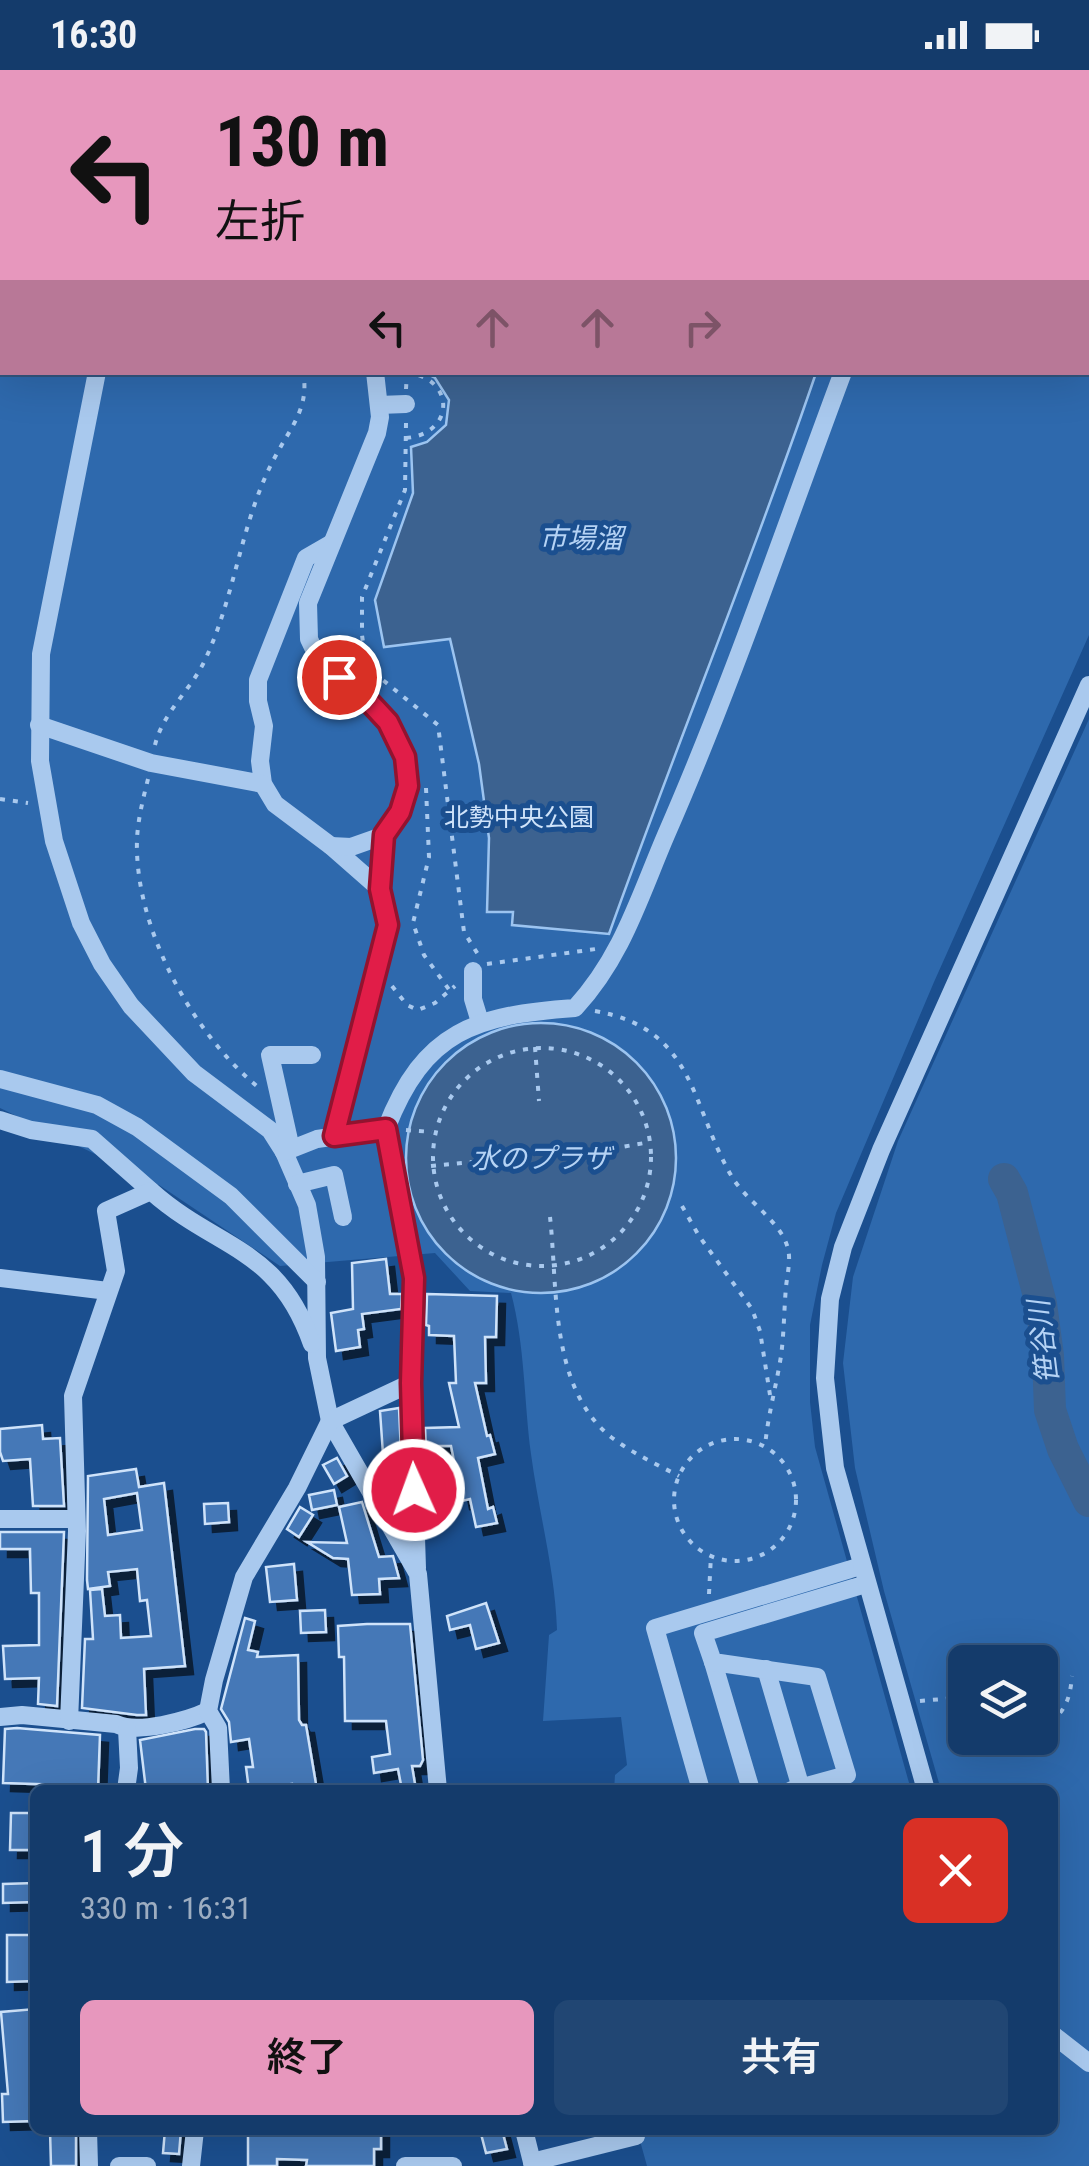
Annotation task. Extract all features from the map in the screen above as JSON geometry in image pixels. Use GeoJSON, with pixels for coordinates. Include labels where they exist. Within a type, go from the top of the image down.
{"type":"FeatureCollection","features":[{"type":"Feature","properties":{"kind":"street"},"geometry":{"type":"LineString","coordinates":[[96,375],[41,654],[40,760],[48,806],[66,882],[82,924],[112,978],[158,1038],[194,1073],[270,1130],[284,1152],[307,1205],[316,1257],[317,1358]]}},
{"type":"Feature","properties":{"kind":"street"},"geometry":{"type":"LineString","coordinates":[[334,1136],[388,925],[380,889],[384,835],[400,812],[408,786],[405,757],[388,722],[362,694],[319,660],[309,638],[308,604],[376,434],[379,405],[375,375]]}},
{"type":"Feature","properties":{"kind":"street"},"geometry":{"type":"LineString","coordinates":[[438,1785],[418,1574],[411,1383],[414,1278],[386,1129],[395,1106],[426,1058],[446,1040],[480,1022],[516,1012],[575,1008],[600,981],[621,946],[686,790],[841,375]]}},
{"type":"Feature","properties":{"kind":"street"},"geometry":{"type":"LineString","coordinates":[[379,405],[406,404]]}},
{"type":"Feature","properties":{"kind":"street"},"geometry":{"type":"LineString","coordinates":[[332,543],[306,558],[258,680],[264,726],[260,761],[263,784],[275,804],[380,889]]}},
{"type":"Feature","properties":{"kind":"street"},"geometry":{"type":"LineString","coordinates":[[924,1785],[835,1468],[825,1378],[830,1299],[843,1247],[881,1150],[1089,685]]}},
{"type":"Feature","properties":{"kind":"street"},"geometry":{"type":"LineString","coordinates":[[39,725],[152,764],[263,784]]}},
{"type":"Feature","properties":{"kind":"street"},"geometry":{"type":"LineString","coordinates":[[331,846],[350,847],[384,835]]}},
{"type":"Feature","properties":{"kind":"street"},"geometry":{"type":"LineString","coordinates":[[473,972],[473,998],[480,1022]]}},
{"type":"Feature","properties":{"kind":"street"},"geometry":{"type":"LineString","coordinates":[[284,1152],[289,1140],[270,1055],[312,1055]]}},
{"type":"Feature","properties":{"kind":"street"},"geometry":{"type":"LineString","coordinates":[[0,1080],[97,1106],[137,1126],[231,1196],[317,1282]]}},
{"type":"Feature","properties":{"kind":"street"},"geometry":{"type":"LineString","coordinates":[[0,1120],[30,1130],[92,1140],[169,1207],[270,1271],[302,1314],[317,1358],[330,1422],[418,1574]]}},
{"type":"Feature","properties":{"kind":"street"},"geometry":{"type":"LineString","coordinates":[[284,1152],[334,1136],[386,1129]]}},
{"type":"Feature","properties":{"kind":"street"},"geometry":{"type":"LineString","coordinates":[[297,1184],[334,1174],[344,1217]]}},
{"type":"Feature","properties":{"kind":"street"},"geometry":{"type":"LineString","coordinates":[[69,1722],[76,1518],[73,1396],[116,1271],[106,1212],[150,1190]]}},
{"type":"Feature","properties":{"kind":"street"},"geometry":{"type":"LineString","coordinates":[[0,1278],[108,1291]]}},
{"type":"Feature","properties":{"kind":"street"},"geometry":{"type":"LineString","coordinates":[[221,1785],[218,1728],[208,1710],[244,1576],[297,1488],[330,1422],[411,1383]]}},
{"type":"Feature","properties":{"kind":"street"},"geometry":{"type":"LineString","coordinates":[[0,1519],[76,1518]]}},
{"type":"Feature","properties":{"kind":"street"},"geometry":{"type":"LineString","coordinates":[[750,1785],[703,1633],[863,1575]]}},
{"type":"Feature","properties":{"kind":"street"},"geometry":{"type":"LineString","coordinates":[[700,1785],[654,1628],[863,1575]]}},
{"type":"Feature","properties":{"kind":"street"},"geometry":{"type":"LineString","coordinates":[[713,1662],[817,1677],[847,1775],[811,1785]]}},
{"type":"Feature","properties":{"kind":"street"},"geometry":{"type":"LineString","coordinates":[[766,1670],[795,1785]]}},
{"type":"Feature","properties":{"kind":"street"},"geometry":{"type":"LineString","coordinates":[[0,1717],[22,1715],[116,1724],[127,1729],[192,1719],[208,1710]]}},
{"type":"Feature","properties":{"kind":"street"},"geometry":{"type":"LineString","coordinates":[[127,1729],[127,1785]]}},
{"type":"Feature","properties":{"kind":"street"},"geometry":{"type":"LineString","coordinates":[[1058,2039],[1089,2063]]}},
{"type":"Feature","properties":{"kind":"street"},"geometry":{"type":"LineString","coordinates":[[88,2135],[89,2166]]}},
{"type":"Feature","properties":{"kind":"street"},"geometry":{"type":"LineString","coordinates":[[192,2166],[194,2135]]}},
{"type":"Feature","properties":{"kind":"street"},"geometry":{"type":"LineString","coordinates":[[525,2135],[532,2164],[636,2136]]}},
{"type":"Feature","properties":{"kind":"street"},"geometry":{"type":"LineString","coordinates":[[119,2166],[147,2166]]}},
{"type":"Feature","properties":{"kind":"street"},"geometry":{"type":"LineString","coordinates":[[405,2166],[453,2166]]}},
{"type":"Feature","properties":{"kind":"path"},"geometry":{"type":"LineString","coordinates":[[281,1106],[239,1071],[195,1018],[154,934],[137,844],[140,811],[158,734],[203,664],[226,608],[255,502],[276,455],[298,422],[306,389],[304,375]]}},
{"type":"Feature","properties":{"kind":"path"},"geometry":{"type":"LineString","coordinates":[[406,375],[406,490],[362,597],[364,657],[374,672],[438,725],[464,932],[484,964],[621,946]]}},
{"type":"Feature","properties":{"kind":"path"},"geometry":{"type":"LineString","coordinates":[[406,438],[433,429],[440,421],[443,402],[438,386],[419,375]]}},
{"type":"Feature","properties":{"kind":"path"},"geometry":{"type":"LineString","coordinates":[[424,772],[429,858],[413,923],[424,954],[450,990]]}},
{"type":"Feature","properties":{"kind":"path"},"geometry":{"type":"LineString","coordinates":[[0,799],[48,806]]}},
{"type":"Feature","properties":{"kind":"path"},"geometry":{"type":"LineString","coordinates":[[389,979],[395,993],[418,1010],[435,1003],[473,972]]}},
{"type":"Feature","properties":{"kind":"path"},"geometry":{"type":"LineString","coordinates":[[575,1008],[635,1022],[658,1037],[680,1060],[732,1177],[781,1234],[789,1251],[781,1355],[765,1446]]}},
{"type":"Feature","properties":{"kind":"path"},"geometry":{"type":"LineString","coordinates":[[535,1047],[539,1101]]}},
{"type":"Feature","properties":{"kind":"path"},"geometry":{"type":"LineString","coordinates":[[535,1047],[580,1053],[614,1074],[639,1107],[650,1142],[650,1169],[638,1208],[606,1245],[585,1258],[538,1268],[494,1258],[477,1246],[448,1207],[431,1166],[433,1132],[461,1081],[496,1058],[535,1047]]}},
{"type":"Feature","properties":{"kind":"path"},"geometry":{"type":"LineString","coordinates":[[386,1129],[433,1132]]}},
{"type":"Feature","properties":{"kind":"path"},"geometry":{"type":"LineString","coordinates":[[599,1151],[650,1142]]}},
{"type":"Feature","properties":{"kind":"path"},"geometry":{"type":"LineString","coordinates":[[431,1166],[483,1161]]}},
{"type":"Feature","properties":{"kind":"path"},"geometry":{"type":"LineString","coordinates":[[682,1206],[752,1308],[760,1331],[771,1400]]}},
{"type":"Feature","properties":{"kind":"path"},"geometry":{"type":"LineString","coordinates":[[550,1217],[566,1367],[588,1412],[609,1436],[679,1476]]}},
{"type":"Feature","properties":{"kind":"path"},"geometry":{"type":"LineString","coordinates":[[725,1440],[765,1446],[781,1459],[792,1476],[796,1496],[794,1517],[786,1535],[772,1549],[754,1558],[735,1561],[698,1548],[684,1533],[676,1515],[679,1476],[690,1459],[706,1446],[725,1440]]}},
{"type":"Feature","properties":{"kind":"path"},"geometry":{"type":"LineString","coordinates":[[710,1599],[711,1555]]}},
{"type":"Feature","properties":{"kind":"path"},"geometry":{"type":"LineString","coordinates":[[1058,1715],[1070,1695],[1072,1676]]}},
{"type":"Feature","properties":{"kind":"path"},"geometry":{"type":"LineString","coordinates":[[900,1705],[948,1697]]}},
{"type":"Feature","properties":{"kind":"green space","name":"北勢中央公園"},"geometry":{"type":"Polygon","coordinates":[[[0,375],[1089,375],[1089,635],[836,1213],[810,1325],[810,1402],[815,1447],[910,1785],[614,1785],[615,1775],[627,1765],[621,1717],[543,1721],[549,1635],[557,1630],[556,1608],[511,1293],[470,1291],[435,1253],[280,1266],[159,1185],[0,1108],[0,375]]]}},
{"type":"Feature","properties":{"kind":"green space"},"geometry":{"type":"Polygon","coordinates":[[[1089,719],[1089,2166],[647,2166],[638,2135],[1058,2135],[1058,1785],[940,1785],[884,1591],[855,1468],[843,1363],[853,1277],[898,1141],[1089,719]]]}},
{"type":"Feature","properties":{"kind":"water","name":"市場溜"},"geometry":{"type":"Polygon","coordinates":[[[430,375],[815,375],[609,934],[512,925],[513,912],[487,912],[489,838],[479,764],[450,639],[384,647],[375,600],[413,493],[411,447],[427,442],[446,425],[449,400],[430,375]]]}},
{"type":"Feature","properties":{"kind":"water","name":"水のプラザ"},"geometry":{"type":"Polygon","coordinates":[[[541,1023],[593,1033],[636,1063],[666,1106],[676,1158],[666,1210],[636,1253],[593,1283],[541,1293],[489,1283],[446,1253],[416,1210],[406,1158],[416,1106],[446,1063],[489,1033],[541,1023]]]}},
{"type":"Feature","properties":{"kind":"building"},"geometry":{"type":"Polygon","coordinates":[[[386,1259],[390,1294],[402,1294],[401,1309],[362,1314],[364,1329],[358,1330],[360,1347],[336,1351],[331,1313],[353,1309],[352,1263],[386,1259]]]}},
{"type":"Feature","properties":{"kind":"building"},"geometry":{"type":"Polygon","coordinates":[[[427,1294],[497,1296],[496,1337],[485,1337],[486,1383],[475,1383],[495,1454],[478,1458],[488,1509],[493,1507],[497,1523],[476,1527],[470,1499],[462,1501],[451,1446],[426,1446],[425,1428],[459,1427],[449,1383],[456,1383],[454,1336],[429,1335],[427,1294]]]}},
{"type":"Feature","properties":{"kind":"building"},"geometry":{"type":"Polygon","coordinates":[[[399,1408],[401,1453],[383,1454],[380,1411],[399,1408]]]}},
{"type":"Feature","properties":{"kind":"building"},"geometry":{"type":"Polygon","coordinates":[[[42,1425],[43,1439],[60,1438],[64,1506],[33,1506],[30,1459],[3,1461],[0,1452],[0,1429],[42,1425]]]}},
{"type":"Feature","properties":{"kind":"building"},"geometry":{"type":"Polygon","coordinates":[[[337,1458],[347,1476],[334,1484],[323,1465],[337,1458]]]}},
{"type":"Feature","properties":{"kind":"building"},"geometry":{"type":"Polygon","coordinates":[[[136,1469],[139,1487],[164,1483],[185,1666],[144,1669],[146,1715],[82,1708],[85,1639],[93,1639],[90,1590],[102,1589],[105,1616],[120,1615],[121,1638],[151,1636],[147,1600],[140,1601],[137,1569],[108,1572],[110,1586],[88,1589],[88,1476],[136,1469]],[[137,1493],[104,1499],[108,1535],[142,1530],[137,1493]]]}},
{"type":"Feature","properties":{"kind":"building"},"geometry":{"type":"Polygon","coordinates":[[[334,1490],[337,1505],[312,1510],[309,1495],[334,1490]]]}},
{"type":"Feature","properties":{"kind":"building"},"geometry":{"type":"Polygon","coordinates":[[[362,1502],[379,1557],[393,1556],[399,1578],[379,1579],[380,1594],[352,1595],[348,1559],[333,1558],[307,1542],[347,1543],[339,1507],[362,1502]]]}},
{"type":"Feature","properties":{"kind":"building"},"geometry":{"type":"Polygon","coordinates":[[[228,1503],[229,1522],[205,1524],[204,1504],[228,1503]]]}},
{"type":"Feature","properties":{"kind":"building"},"geometry":{"type":"Polygon","coordinates":[[[300,1507],[313,1515],[299,1537],[287,1529],[300,1507]]]}},
{"type":"Feature","properties":{"kind":"building"},"geometry":{"type":"Polygon","coordinates":[[[0,1532],[64,1532],[57,1706],[38,1704],[39,1678],[5,1679],[3,1646],[39,1645],[39,1593],[31,1593],[30,1549],[0,1549],[0,1532]]]}},
{"type":"Feature","properties":{"kind":"building"},"geometry":{"type":"Polygon","coordinates":[[[294,1564],[297,1600],[270,1602],[266,1567],[294,1564]]]}},
{"type":"Feature","properties":{"kind":"building"},"geometry":{"type":"Polygon","coordinates":[[[486,1603],[499,1643],[476,1649],[470,1625],[450,1630],[447,1616],[486,1603]]]}},
{"type":"Feature","properties":{"kind":"building"},"geometry":{"type":"Polygon","coordinates":[[[325,1610],[326,1632],[301,1633],[300,1611],[325,1610]]]}},
{"type":"Feature","properties":{"kind":"building"},"geometry":{"type":"Polygon","coordinates":[[[245,1618],[255,1621],[248,1650],[258,1652],[257,1657],[298,1655],[299,1720],[306,1725],[316,1785],[248,1785],[246,1767],[253,1767],[249,1739],[231,1742],[229,1722],[221,1709],[245,1618]]]}},
{"type":"Feature","properties":{"kind":"building"},"geometry":{"type":"Polygon","coordinates":[[[410,1624],[423,1760],[420,1766],[412,1766],[415,1785],[401,1785],[398,1769],[374,1773],[372,1757],[390,1754],[386,1721],[345,1721],[344,1657],[339,1657],[338,1626],[410,1624]]]}},
{"type":"Feature","properties":{"kind":"building"},"geometry":{"type":"Polygon","coordinates":[[[5,1729],[100,1735],[98,1785],[3,1783],[5,1729]]]}},
{"type":"Feature","properties":{"kind":"building"},"geometry":{"type":"Polygon","coordinates":[[[204,1729],[208,1785],[145,1785],[140,1740],[204,1729]]]}},
{"type":"Feature","properties":{"kind":"building"},"geometry":{"type":"Polygon","coordinates":[[[11,1813],[30,1813],[30,1850],[10,1850],[11,1813]]]}},
{"type":"Feature","properties":{"kind":"building"},"geometry":{"type":"Polygon","coordinates":[[[30,1883],[30,1902],[3,1903],[3,1884],[30,1883]]]}},
{"type":"Feature","properties":{"kind":"building"},"geometry":{"type":"Polygon","coordinates":[[[7,1935],[30,1935],[30,1981],[7,1982],[7,1935]]]}},
{"type":"Feature","properties":{"kind":"building"},"geometry":{"type":"Polygon","coordinates":[[[30,2009],[30,2121],[3,2122],[2,2094],[8,2094],[1,2012],[30,2009]]]}},
{"type":"Feature","properties":{"kind":"building"},"geometry":{"type":"Polygon","coordinates":[[[50,2135],[76,2135],[76,2166],[51,2166],[50,2135]]]}},
{"type":"Feature","properties":{"kind":"building"},"geometry":{"type":"Polygon","coordinates":[[[165,2135],[181,2135],[179,2154],[163,2153],[165,2135]]]}},
{"type":"Feature","properties":{"kind":"building"},"geometry":{"type":"Polygon","coordinates":[[[248,2135],[381,2135],[381,2149],[374,2149],[374,2166],[306,2166],[307,2160],[277,2159],[277,2166],[248,2166],[248,2135]]]}},
{"type":"Feature","properties":{"kind":"building"},"geometry":{"type":"Polygon","coordinates":[[[481,2135],[503,2135],[507,2149],[486,2153],[481,2135]]]}},
{"type":"Feature","properties":{"kind":"waterway","name":"笹谷川"},"geometry":{"type":"LineString","coordinates":[[1004,1179],[1012,1193],[1041,1304],[1050,1410],[1063,1449],[1089,1501]]}},
{"type":"Feature","properties":{"kind":"route"},"geometry":{"type":"LineString","coordinates":[[339,677],[362,694],[388,722],[405,757],[408,786],[400,812],[384,835],[380,889],[388,925],[334,1136],[386,1129],[414,1278],[414,1490]]}}]}
